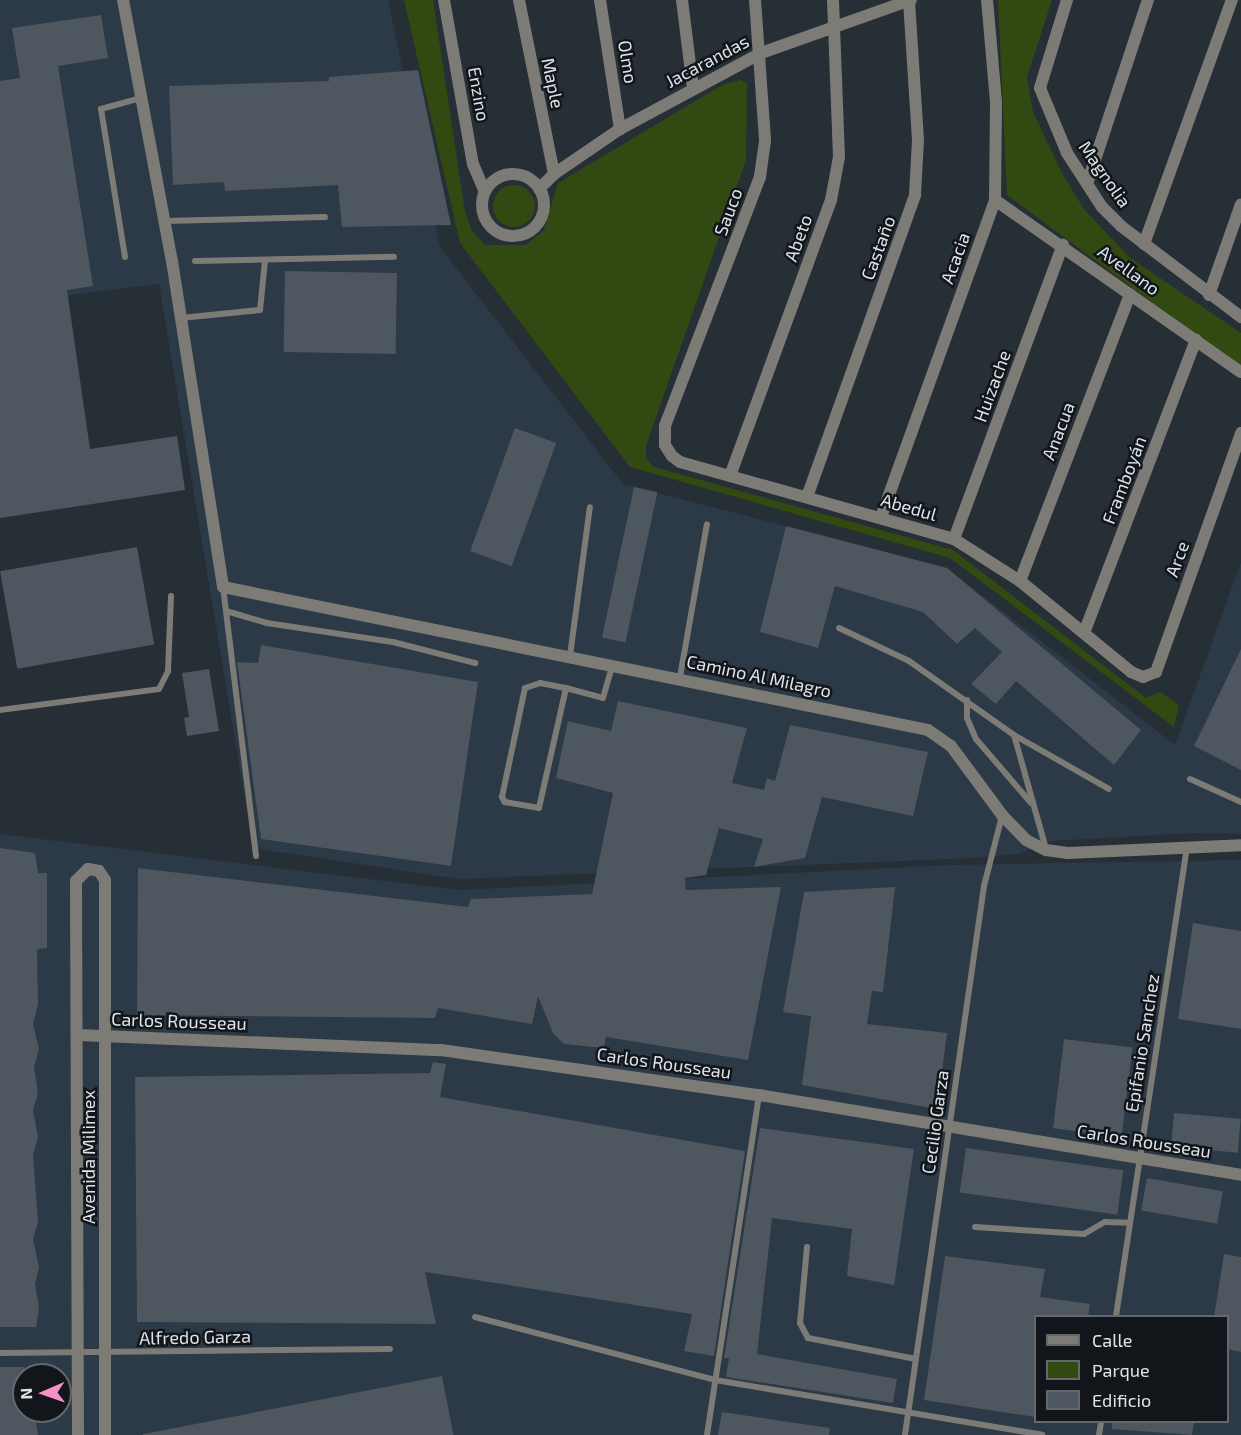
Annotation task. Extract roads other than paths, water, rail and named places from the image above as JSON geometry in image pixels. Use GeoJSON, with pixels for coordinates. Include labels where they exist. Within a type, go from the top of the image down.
{"type":"FeatureCollection","features":[{"type":"Feature","properties":{"kind":"street"},"geometry":{"type":"LineString","coordinates":[[123,0],[165,221],[223,587]]}},
{"type":"Feature","properties":{"kind":"street","name":"Enzino"},"geometry":{"type":"LineString","coordinates":[[444,0],[473,164],[485,192]]}},
{"type":"Feature","properties":{"kind":"street","name":"Maple"},"geometry":{"type":"LineString","coordinates":[[519,0],[554,174]]}},
{"type":"Feature","properties":{"kind":"street","name":"Olmo"},"geometry":{"type":"LineString","coordinates":[[600,0],[620,129]]}},
{"type":"Feature","properties":{"kind":"street"},"geometry":{"type":"LineString","coordinates":[[682,0],[693,88]]}},
{"type":"Feature","properties":{"kind":"street","name":"Sauco"},"geometry":{"type":"LineString","coordinates":[[665,426],[760,177],[765,141],[761,52],[755,0]]}},
{"type":"Feature","properties":{"kind":"street","name":"Abeto"},"geometry":{"type":"LineString","coordinates":[[730,476],[831,200],[838,157],[833,0]]}},
{"type":"Feature","properties":{"kind":"street","name":"Jacarandas"},"geometry":{"type":"LineString","coordinates":[[539,189],[554,174],[620,129],[761,52],[835,24],[909,0]]}},
{"type":"Feature","properties":{"kind":"street","name":"Castaño"},"geometry":{"type":"LineString","coordinates":[[807,497],[915,195],[918,140],[909,0]]}},
{"type":"Feature","properties":{"kind":"street","name":"Acacia"},"geometry":{"type":"LineString","coordinates":[[881,517],[995,200],[996,102],[987,0]]}},
{"type":"Feature","properties":{"kind":"street","name":"Magnolia"},"geometry":{"type":"LineString","coordinates":[[1067,0],[1040,88],[1067,153],[1102,207],[1144,244],[1241,317]]}},
{"type":"Feature","properties":{"kind":"street"},"geometry":{"type":"LineString","coordinates":[[1087,184],[1148,0]]}},
{"type":"Feature","properties":{"kind":"street"},"geometry":{"type":"LineString","coordinates":[[1144,244],[1232,0]]}},
{"type":"Feature","properties":{"kind":"street"},"geometry":{"type":"LineString","coordinates":[[511,175],[526,178],[539,189],[544,208],[540,221],[532,229],[515,236],[497,232],[487,222],[482,205],[485,192],[496,180],[511,175]]}},
{"type":"Feature","properties":{"kind":"street","name":"Avellano"},"geometry":{"type":"LineString","coordinates":[[995,200],[1063,245],[1241,372]]}},
{"type":"Feature","properties":{"kind":"street"},"geometry":{"type":"LineString","coordinates":[[1209,295],[1241,204]]}},
{"type":"Feature","properties":{"kind":"street","name":"Huizache"},"geometry":{"type":"LineString","coordinates":[[954,539],[1063,245]]}},
{"type":"Feature","properties":{"kind":"street","name":"Anacua"},"geometry":{"type":"LineString","coordinates":[[1020,581],[1130,294]]}},
{"type":"Feature","properties":{"kind":"street","name":"Framboyán"},"geometry":{"type":"LineString","coordinates":[[1084,633],[1196,340]]}},
{"type":"Feature","properties":{"kind":"street","name":"Abedul"},"geometry":{"type":"LineString","coordinates":[[665,426],[665,445],[680,462],[954,539],[1020,581],[1131,672]]}},
{"type":"Feature","properties":{"kind":"street","name":"Arce"},"geometry":{"type":"LineString","coordinates":[[1131,672],[1143,677],[1156,672],[1241,433]]}},
{"type":"Feature","properties":{"kind":"street","name":"Camino Al Milagro"},"geometry":{"type":"LineString","coordinates":[[223,587],[680,677],[928,730],[951,746],[1002,815],[1026,840],[1046,850],[1068,853],[1187,845],[1241,845]]}},
{"type":"Feature","properties":{"kind":"street","name":"Avenida Milimex"},"geometry":{"type":"LineString","coordinates":[[78,1435],[76,881],[88,869],[99,871],[105,880],[105,1435]]}},
{"type":"Feature","properties":{"kind":"street","name":"Carlos Rousseau"},"geometry":{"type":"LineString","coordinates":[[78,1035],[441,1050],[759,1095],[1241,1175]]}},
{"type":"Feature","properties":{"kind":"lane"},"geometry":{"type":"LineString","coordinates":[[125,257],[101,109],[142,98]]}},
{"type":"Feature","properties":{"kind":"lane"},"geometry":{"type":"LineString","coordinates":[[165,221],[325,217]]}},
{"type":"Feature","properties":{"kind":"lane"},"geometry":{"type":"LineString","coordinates":[[195,261],[394,257]]}},
{"type":"Feature","properties":{"kind":"lane"},"geometry":{"type":"LineString","coordinates":[[181,318],[260,310],[265,261]]}},
{"type":"Feature","properties":{"kind":"lane"},"geometry":{"type":"LineString","coordinates":[[570,656],[590,507]]}},
{"type":"Feature","properties":{"kind":"lane"},"geometry":{"type":"LineString","coordinates":[[680,677],[707,524]]}},
{"type":"Feature","properties":{"kind":"lane"},"geometry":{"type":"LineString","coordinates":[[223,587],[256,856]]}},
{"type":"Feature","properties":{"kind":"lane"},"geometry":{"type":"LineString","coordinates":[[0,710],[159,689],[168,670],[171,596]]}},
{"type":"Feature","properties":{"kind":"lane"},"geometry":{"type":"LineString","coordinates":[[226,611],[267,623],[393,642],[475,663]]}},
{"type":"Feature","properties":{"kind":"lane"},"geometry":{"type":"LineString","coordinates":[[839,628],[909,661],[1014,735],[1109,789]]}},
{"type":"Feature","properties":{"kind":"lane"},"geometry":{"type":"LineString","coordinates":[[566,688],[540,806],[534,809],[505,802],[502,797],[525,687],[535,682],[566,688],[604,698],[612,664]]}},
{"type":"Feature","properties":{"kind":"lane"},"geometry":{"type":"LineString","coordinates":[[967,700],[968,718],[976,739],[1033,806]]}},
{"type":"Feature","properties":{"kind":"lane"},"geometry":{"type":"LineString","coordinates":[[1014,735],[1046,850]]}},
{"type":"Feature","properties":{"kind":"lane"},"geometry":{"type":"LineString","coordinates":[[1190,779],[1241,802]]}},
{"type":"Feature","properties":{"kind":"lane","name":"Cecilio Garza"},"geometry":{"type":"LineString","coordinates":[[905,1435],[984,886],[1002,815]]}},
{"type":"Feature","properties":{"kind":"lane","name":"Epifanio Sanchez"},"geometry":{"type":"LineString","coordinates":[[1116,1315],[1187,845]]}},
{"type":"Feature","properties":{"kind":"lane"},"geometry":{"type":"LineString","coordinates":[[706,1435],[759,1095]]}},
{"type":"Feature","properties":{"kind":"lane"},"geometry":{"type":"LineString","coordinates":[[975,1227],[1084,1234],[1105,1222],[1130,1223]]}},
{"type":"Feature","properties":{"kind":"lane"},"geometry":{"type":"LineString","coordinates":[[807,1247],[800,1323],[808,1338],[916,1359]]}},
{"type":"Feature","properties":{"kind":"lane"},"geometry":{"type":"LineString","coordinates":[[474,1317],[715,1380],[1042,1435]]}},
{"type":"Feature","properties":{"kind":"lane","name":"Alfredo Garza"},"geometry":{"type":"LineString","coordinates":[[0,1353],[390,1349]]}}]}
